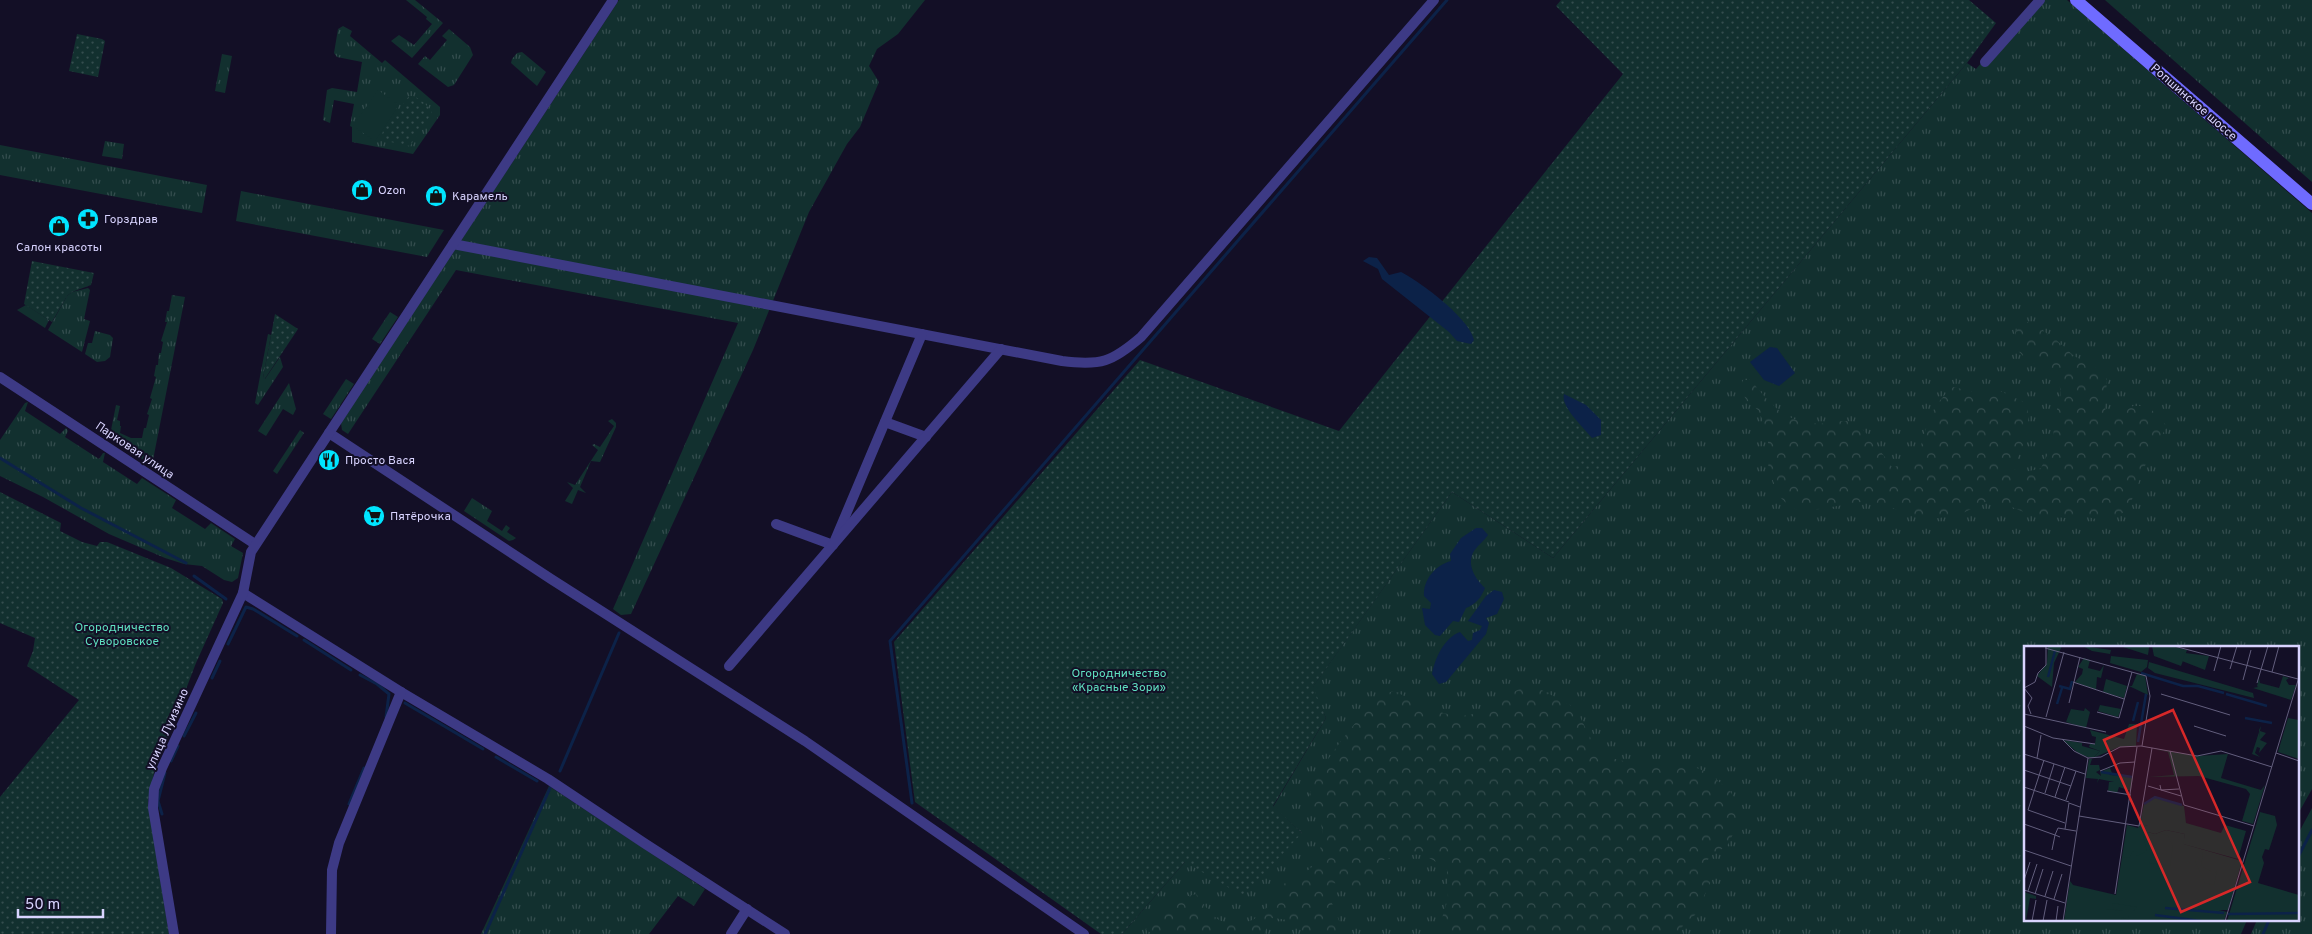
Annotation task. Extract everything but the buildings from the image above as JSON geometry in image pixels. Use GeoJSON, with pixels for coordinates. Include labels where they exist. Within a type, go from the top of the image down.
{"type":"FeatureCollection","features":[{"type":"Feature","properties":{"kind":"main road","name":"Ропшинское шоссе"},"geometry":{"type":"LineString","coordinates":[[2076,0],[2312,204]]}},
{"type":"Feature","properties":{"kind":"street","name":"улица Луизино"},"geometry":{"type":"LineString","coordinates":[[174,934],[153,808],[154,789],[243,593],[248,561],[255,544],[613,0]]}},
{"type":"Feature","properties":{"kind":"street"},"geometry":{"type":"LineString","coordinates":[[453,244],[1062,362],[1088,364],[1121,355],[1141,337],[1434,0]]}},
{"type":"Feature","properties":{"kind":"street"},"geometry":{"type":"LineString","coordinates":[[1985,62],[2040,0]]}},
{"type":"Feature","properties":{"kind":"street"},"geometry":{"type":"LineString","coordinates":[[833,545],[922,334]]}},
{"type":"Feature","properties":{"kind":"street"},"geometry":{"type":"LineString","coordinates":[[729,666],[1002,349]]}},
{"type":"Feature","properties":{"kind":"street","name":"Парковая улица"},"geometry":{"type":"LineString","coordinates":[[0,377],[255,544]]}},
{"type":"Feature","properties":{"kind":"street"},"geometry":{"type":"LineString","coordinates":[[885,422],[926,437]]}},
{"type":"Feature","properties":{"kind":"street"},"geometry":{"type":"LineString","coordinates":[[329,433],[551,579],[804,741],[1084,934]]}},
{"type":"Feature","properties":{"kind":"street"},"geometry":{"type":"LineString","coordinates":[[776,524],[833,545]]}},
{"type":"Feature","properties":{"kind":"street"},"geometry":{"type":"LineString","coordinates":[[243,593],[401,692],[548,779],[785,934]]}},
{"type":"Feature","properties":{"kind":"street"},"geometry":{"type":"LineString","coordinates":[[331,934],[332,870],[339,843],[401,692]]}},
{"type":"Feature","properties":{"kind":"street"},"geometry":{"type":"LineString","coordinates":[[731,934],[747,909]]}},
{"type":"Feature","properties":{"kind":"green space"},"geometry":{"type":"Polygon","coordinates":[[[406,0],[415,0],[443,23],[412,58],[391,41],[399,35],[414,45],[432,24],[426,19],[427,17],[406,0]]]}},
{"type":"Feature","properties":{"kind":"green space"},"geometry":{"type":"Polygon","coordinates":[[[619,0],[925,0],[898,34],[877,49],[869,66],[879,82],[860,127],[847,144],[809,212],[753,350],[631,614],[621,615],[613,609],[738,323],[456,270],[348,434],[342,430],[341,423],[619,0]]]}},
{"type":"Feature","properties":{"kind":"green space","name":"Огородничество «Красные Зори»"},"geometry":{"type":"Polygon","coordinates":[[[1561,0],[1969,0],[1996,23],[1967,63],[1553,558],[1452,492],[1313,687],[1326,718],[1273,806],[1302,833],[1243,896],[1185,862],[1122,934],[1101,934],[915,802],[894,642],[1140,360],[1339,431],[1623,74],[1556,6],[1561,0]]]}},
{"type":"Feature","properties":{"kind":"green space"},"geometry":{"type":"Polygon","coordinates":[[[2037,0],[2067,0],[2312,213],[2312,789],[2300,810],[2300,646],[2024,646],[2024,922],[2246,922],[2241,934],[1122,934],[1185,862],[1302,833],[1273,807],[1326,718],[1312,688],[1452,492],[1553,558],[1967,63],[1976,69],[2037,0]]]}},
{"type":"Feature","properties":{"kind":"green space"},"geometry":{"type":"Polygon","coordinates":[[[2105,0],[2312,0],[2312,182],[2105,0]]]}},
{"type":"Feature","properties":{"kind":"green space"},"geometry":{"type":"Polygon","coordinates":[[[343,26],[352,31],[350,36],[382,63],[385,60],[440,107],[440,115],[413,154],[352,142],[352,127],[350,126],[354,104],[334,100],[330,123],[323,120],[327,90],[332,88],[357,92],[362,62],[337,57],[334,53],[338,29],[343,26]]]}},
{"type":"Feature","properties":{"kind":"green space"},"geometry":{"type":"Polygon","coordinates":[[[449,29],[470,47],[473,55],[454,85],[448,87],[418,64],[425,56],[430,60],[447,40],[442,36],[449,29]]]}},
{"type":"Feature","properties":{"kind":"green space"},"geometry":{"type":"Polygon","coordinates":[[[77,34],[105,41],[98,77],[69,71],[77,34]]]}},
{"type":"Feature","properties":{"kind":"green space"},"geometry":{"type":"Polygon","coordinates":[[[522,52],[546,72],[537,86],[511,63],[517,53],[522,52]]]}},
{"type":"Feature","properties":{"kind":"green space"},"geometry":{"type":"Polygon","coordinates":[[[222,54],[232,56],[225,93],[215,91],[222,54]]]}},
{"type":"Feature","properties":{"kind":"green space"},"geometry":{"type":"Polygon","coordinates":[[[378,90],[399,105],[375,141],[353,126],[378,90]]]}},
{"type":"Feature","properties":{"kind":"green space"},"geometry":{"type":"Polygon","coordinates":[[[409,96],[416,97],[422,101],[432,111],[431,114],[410,146],[386,141],[382,135],[383,131],[409,96]]]}},
{"type":"Feature","properties":{"kind":"green space"},"geometry":{"type":"Polygon","coordinates":[[[105,141],[124,144],[122,159],[102,156],[105,141]]]}},
{"type":"Feature","properties":{"kind":"green space"},"geometry":{"type":"Polygon","coordinates":[[[0,145],[207,185],[202,213],[0,175],[0,145]]]}},
{"type":"Feature","properties":{"kind":"green space"},"geometry":{"type":"Polygon","coordinates":[[[241,191],[444,230],[427,257],[236,221],[241,191]]]}},
{"type":"Feature","properties":{"kind":"green space"},"geometry":{"type":"Polygon","coordinates":[[[32,261],[94,273],[91,285],[72,292],[67,296],[52,322],[24,304],[32,261]]]}},
{"type":"Feature","properties":{"kind":"green space"},"geometry":{"type":"Polygon","coordinates":[[[88,288],[90,290],[84,319],[90,321],[82,352],[48,330],[67,296],[72,292],[88,288]]]}},
{"type":"Feature","properties":{"kind":"green space"},"geometry":{"type":"Polygon","coordinates":[[[172,295],[185,297],[152,465],[113,441],[110,435],[116,405],[120,406],[117,420],[120,421],[120,433],[131,438],[142,438],[149,415],[147,414],[152,399],[150,398],[156,377],[154,376],[156,365],[158,365],[159,353],[161,353],[163,342],[161,341],[172,295]]]}},
{"type":"Feature","properties":{"kind":"green space"},"geometry":{"type":"Polygon","coordinates":[[[26,305],[49,320],[45,328],[17,310],[26,305]]]}},
{"type":"Feature","properties":{"kind":"green space"},"geometry":{"type":"Polygon","coordinates":[[[390,312],[398,317],[380,344],[372,339],[390,312]]]}},
{"type":"Feature","properties":{"kind":"green space"},"geometry":{"type":"Polygon","coordinates":[[[275,314],[298,329],[264,380],[263,378],[275,314]]]}},
{"type":"Feature","properties":{"kind":"green space"},"geometry":{"type":"Polygon","coordinates":[[[2028,322],[2053,337],[2074,356],[2099,369],[2107,380],[2105,408],[2109,421],[2133,406],[2148,406],[2167,426],[2147,461],[2129,505],[2121,514],[2105,519],[2095,519],[2080,514],[2067,518],[2040,516],[2026,513],[2000,502],[1985,502],[1959,515],[1932,519],[1919,517],[1877,503],[1861,502],[1802,512],[1789,506],[1779,496],[1768,468],[1770,452],[1764,423],[1758,410],[1747,401],[1740,389],[1743,380],[1751,380],[1775,407],[1802,422],[1827,423],[1844,421],[1854,423],[1869,437],[1892,467],[1911,460],[1916,454],[1933,411],[1953,387],[1984,394],[1998,390],[2026,403],[2028,413],[2028,430],[2013,469],[2026,472],[2041,468],[2054,441],[2053,424],[2061,395],[2059,381],[2022,355],[2012,344],[2016,330],[2028,322]]]}},
{"type":"Feature","properties":{"kind":"green space"},"geometry":{"type":"Polygon","coordinates":[[[95,331],[110,335],[113,338],[110,357],[105,361],[97,362],[85,354],[88,343],[92,343],[95,331]]]}},
{"type":"Feature","properties":{"kind":"green space"},"geometry":{"type":"Polygon","coordinates":[[[268,334],[271,335],[263,378],[265,379],[280,357],[283,367],[258,405],[255,403],[268,334]]]}},
{"type":"Feature","properties":{"kind":"green space"},"geometry":{"type":"Polygon","coordinates":[[[346,379],[354,384],[331,419],[323,414],[346,379]]]}},
{"type":"Feature","properties":{"kind":"green space"},"geometry":{"type":"Polygon","coordinates":[[[289,383],[296,409],[293,415],[283,409],[266,436],[258,431],[289,383]]]}},
{"type":"Feature","properties":{"kind":"green space"},"geometry":{"type":"Polygon","coordinates":[[[28,402],[25,411],[60,434],[66,428],[68,431],[65,437],[99,459],[105,453],[103,462],[137,484],[142,478],[176,500],[172,508],[205,529],[211,523],[235,539],[231,546],[243,553],[238,578],[232,582],[224,580],[202,566],[184,564],[165,558],[109,534],[43,497],[0,476],[0,440],[25,403],[28,402]]]}},
{"type":"Feature","properties":{"kind":"green space"},"geometry":{"type":"Polygon","coordinates":[[[612,419],[616,423],[616,427],[600,462],[591,461],[580,487],[586,493],[578,490],[572,504],[565,501],[573,488],[567,482],[575,485],[598,450],[592,445],[600,447],[614,426],[608,421],[612,419]]]}},
{"type":"Feature","properties":{"kind":"green space"},"geometry":{"type":"Polygon","coordinates":[[[300,430],[304,433],[277,474],[273,471],[300,430]]]}},
{"type":"Feature","properties":{"kind":"green space","name":"Огородничество Суворовское"},"geometry":{"type":"Polygon","coordinates":[[[0,492],[61,523],[60,531],[82,542],[97,546],[100,542],[107,542],[171,568],[222,599],[223,603],[196,663],[154,773],[148,801],[169,934],[0,934],[0,797],[79,700],[27,666],[33,651],[35,638],[0,623],[0,492]]]}},
{"type":"Feature","properties":{"kind":"green space"},"geometry":{"type":"Polygon","coordinates":[[[472,498],[492,511],[487,521],[502,531],[506,525],[510,528],[507,532],[516,538],[509,541],[464,511],[472,498]]]}},
{"type":"Feature","properties":{"kind":"green space"},"geometry":{"type":"Polygon","coordinates":[[[1532,685],[1570,705],[1580,717],[1594,745],[1604,756],[1646,767],[1682,762],[1709,773],[1731,792],[1741,819],[1727,846],[1713,854],[1704,864],[1714,875],[1695,915],[1685,923],[1677,934],[1437,934],[1448,899],[1447,870],[1430,858],[1415,854],[1407,854],[1380,861],[1378,876],[1371,889],[1361,889],[1333,883],[1331,891],[1332,904],[1341,926],[1342,934],[1305,934],[1290,921],[1271,918],[1264,934],[1153,934],[1146,930],[1152,916],[1181,898],[1196,894],[1212,915],[1222,921],[1236,924],[1251,921],[1263,912],[1283,885],[1312,867],[1322,841],[1322,829],[1309,800],[1311,791],[1337,746],[1361,716],[1381,697],[1393,691],[1436,710],[1458,716],[1480,711],[1512,693],[1532,685]]]}},
{"type":"Feature","properties":{"kind":"green space"},"geometry":{"type":"Polygon","coordinates":[[[549,786],[705,889],[694,906],[678,896],[649,934],[481,934],[549,786]]]}},
{"type":"Feature","properties":{"kind":"green space"},"geometry":{"type":"Polygon","coordinates":[[[2312,808],[2312,934],[2251,934],[2256,922],[2300,922],[2300,830],[2312,808]]]}},
{"type":"Feature","properties":{"kind":"water"},"geometry":{"type":"Polygon","coordinates":[[[1369,257],[1377,258],[1389,275],[1401,272],[1444,302],[1471,331],[1474,340],[1471,344],[1457,341],[1449,332],[1382,279],[1378,269],[1363,261],[1369,257]]]}},
{"type":"Feature","properties":{"kind":"water"},"geometry":{"type":"Polygon","coordinates":[[[1770,347],[1777,348],[1795,373],[1779,386],[1764,380],[1750,362],[1770,347]]]}},
{"type":"Feature","properties":{"kind":"water"},"geometry":{"type":"Polygon","coordinates":[[[1564,394],[1586,405],[1601,420],[1601,435],[1592,438],[1569,411],[1564,394]]]}},
{"type":"Feature","properties":{"kind":"water"},"geometry":{"type":"Polygon","coordinates":[[[1476,528],[1482,528],[1488,535],[1474,551],[1471,561],[1475,576],[1485,588],[1478,600],[1466,608],[1459,622],[1453,621],[1440,636],[1435,635],[1425,625],[1422,608],[1430,609],[1431,603],[1424,596],[1426,584],[1436,569],[1451,561],[1450,554],[1461,538],[1476,528]]]}},
{"type":"Feature","properties":{"kind":"water"},"geometry":{"type":"Polygon","coordinates":[[[1494,590],[1502,592],[1504,599],[1497,614],[1486,618],[1489,623],[1486,634],[1446,682],[1439,684],[1432,674],[1441,649],[1449,639],[1460,632],[1468,641],[1472,640],[1473,633],[1480,630],[1482,626],[1468,621],[1486,596],[1494,590]]]}},
{"type":"Feature","properties":{"kind":"waterway"},"geometry":{"type":"LineString","coordinates":[[912,803],[890,641],[1447,0]]}},
{"type":"Feature","properties":{"kind":"waterway"},"geometry":{"type":"LineString","coordinates":[[0,458],[81,508],[186,563]]}},
{"type":"Feature","properties":{"kind":"waterway"},"geometry":{"type":"LineString","coordinates":[[194,576],[226,599]]}},
{"type":"Feature","properties":{"kind":"waterway"},"geometry":{"type":"LineString","coordinates":[[228,644],[246,607],[253,609],[297,636]]}},
{"type":"Feature","properties":{"kind":"waterway"},"geometry":{"type":"LineString","coordinates":[[560,771],[619,633]]}},
{"type":"Feature","properties":{"kind":"waterway"},"geometry":{"type":"LineString","coordinates":[[304,640],[351,670]]}},
{"type":"Feature","properties":{"kind":"waterway"},"geometry":{"type":"LineString","coordinates":[[212,678],[220,661]]}},
{"type":"Feature","properties":{"kind":"waterway"},"geometry":{"type":"LineString","coordinates":[[360,675],[377,684],[389,694],[386,717]]}},
{"type":"Feature","properties":{"kind":"waterway"},"geometry":{"type":"LineString","coordinates":[[405,703],[483,749]]}},
{"type":"Feature","properties":{"kind":"waterway"},"geometry":{"type":"LineString","coordinates":[[184,736],[196,713]]}},
{"type":"Feature","properties":{"kind":"waterway"},"geometry":{"type":"LineString","coordinates":[[171,761],[178,746]]}},
{"type":"Feature","properties":{"kind":"waterway"},"geometry":{"type":"LineString","coordinates":[[496,757],[537,781]]}},
{"type":"Feature","properties":{"kind":"waterway"},"geometry":{"type":"LineString","coordinates":[[349,804],[364,768]]}},
{"type":"Feature","properties":{"kind":"waterway"},"geometry":{"type":"LineString","coordinates":[[162,814],[158,801],[165,773]]}},
{"type":"Feature","properties":{"kind":"waterway"},"geometry":{"type":"LineString","coordinates":[[485,934],[550,788]]}},
{"type":"Feature","properties":{"kind":"waterway"},"geometry":{"type":"LineString","coordinates":[[2300,853],[2312,830]]}},
{"type":"Feature","properties":{"kind":"waterway"},"geometry":{"type":"LineString","coordinates":[[2263,934],[2268,922]]}},
{"type":"Feature","properties":{"kind":"place","name":"Ozon"},"geometry":{"type":"Point","coordinates":[362,190]}},
{"type":"Feature","properties":{"kind":"place","name":"Карамель"},"geometry":{"type":"Point","coordinates":[436,196]}},
{"type":"Feature","properties":{"kind":"place","name":"Горздрав"},"geometry":{"type":"Point","coordinates":[88,219]}},
{"type":"Feature","properties":{"kind":"place","name":"Салон красоты"},"geometry":{"type":"Point","coordinates":[59,226]}},
{"type":"Feature","properties":{"kind":"place","name":"Просто Вася"},"geometry":{"type":"Point","coordinates":[329,460]}},
{"type":"Feature","properties":{"kind":"place","name":"Пятёрочка"},"geometry":{"type":"Point","coordinates":[374,516]}}]}
